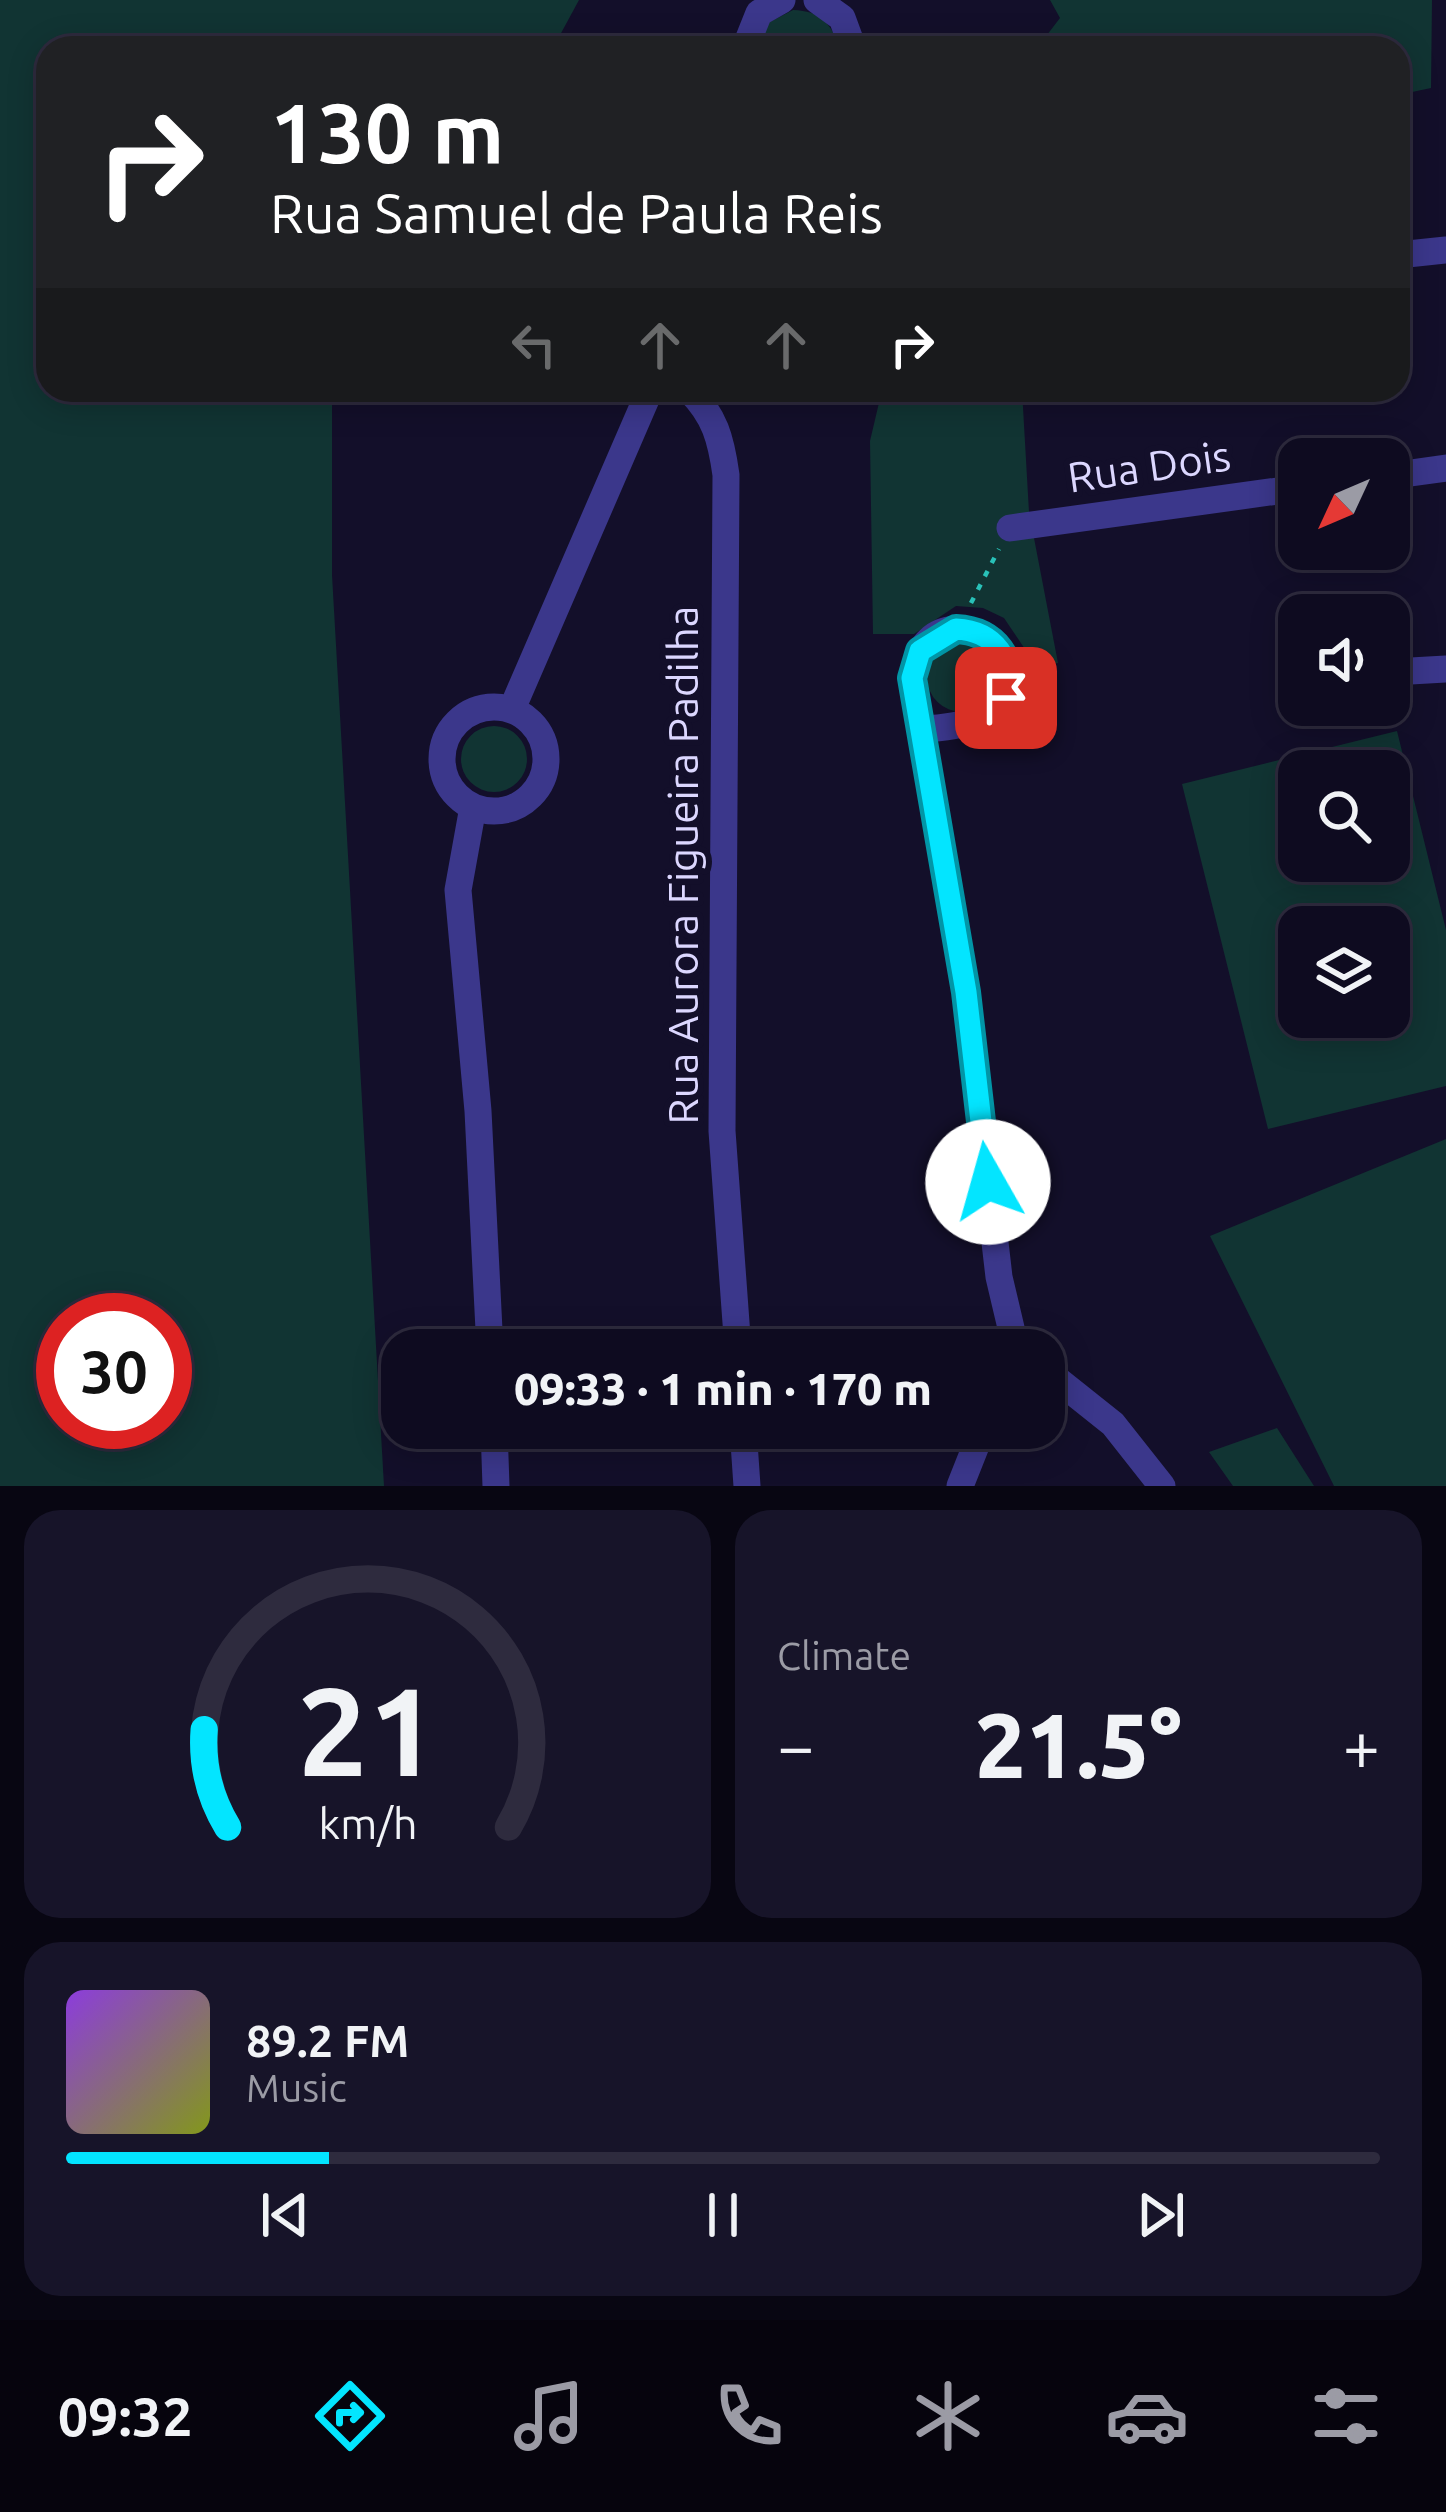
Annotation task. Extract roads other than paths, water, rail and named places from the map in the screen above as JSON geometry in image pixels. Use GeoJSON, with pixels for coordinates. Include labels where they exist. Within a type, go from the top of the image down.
{"type":"FeatureCollection","features":[{"type":"Feature","properties":{"kind":"street"},"geometry":{"type":"LineString","coordinates":[[750,36],[759,13],[782,0]]}},
{"type":"Feature","properties":{"kind":"street"},"geometry":{"type":"LineString","coordinates":[[817,0],[842,18],[849,36]]}},
{"type":"Feature","properties":{"kind":"street"},"geometry":{"type":"LineString","coordinates":[[1410,254],[1446,250]]}},
{"type":"Feature","properties":{"kind":"street"},"geometry":{"type":"LineString","coordinates":[[512,709],[645,402]]}},
{"type":"Feature","properties":{"kind":"street","name":"Rua Aurora Figueira Padilha"},"geometry":{"type":"LineString","coordinates":[[701,402],[720,434],[725,475],[722,1131],[736,1329]]}},
{"type":"Feature","properties":{"kind":"street"},"geometry":{"type":"LineString","coordinates":[[1410,473],[1446,468]]}},
{"type":"Feature","properties":{"kind":"street","name":"Rua Dois"},"geometry":{"type":"LineString","coordinates":[[1010,528],[1278,491]]}},
{"type":"Feature","properties":{"kind":"street"},"geometry":{"type":"LineString","coordinates":[[922,729],[976,725],[1006,698],[1009,668],[1004,654],[983,634],[958,629],[930,640],[915,664],[922,729],[966,992],[999,1276],[1012,1329]]}},
{"type":"Feature","properties":{"kind":"street"},"geometry":{"type":"LineString","coordinates":[[1410,670],[1446,668]]}},
{"type":"Feature","properties":{"kind":"street"},"geometry":{"type":"LineString","coordinates":[[489,706],[512,709],[535,725],[547,750],[544,779],[526,801],[501,811],[473,807],[454,793],[443,773],[442,750],[451,729],[468,713],[489,706]]}},
{"type":"Feature","properties":{"kind":"street"},"geometry":{"type":"LineString","coordinates":[[473,807],[458,890],[478,1111],[489,1329]]}},
{"type":"Feature","properties":{"kind":"street"},"geometry":{"type":"LineString","coordinates":[[1065,1386],[1114,1424],[1162,1486]]}},
{"type":"Feature","properties":{"kind":"street"},"geometry":{"type":"LineString","coordinates":[[495,1449],[496,1486]]}},
{"type":"Feature","properties":{"kind":"street"},"geometry":{"type":"LineString","coordinates":[[744,1449],[747,1486]]}},
{"type":"Feature","properties":{"kind":"street"},"geometry":{"type":"LineString","coordinates":[[960,1486],[975,1449]]}}]}
